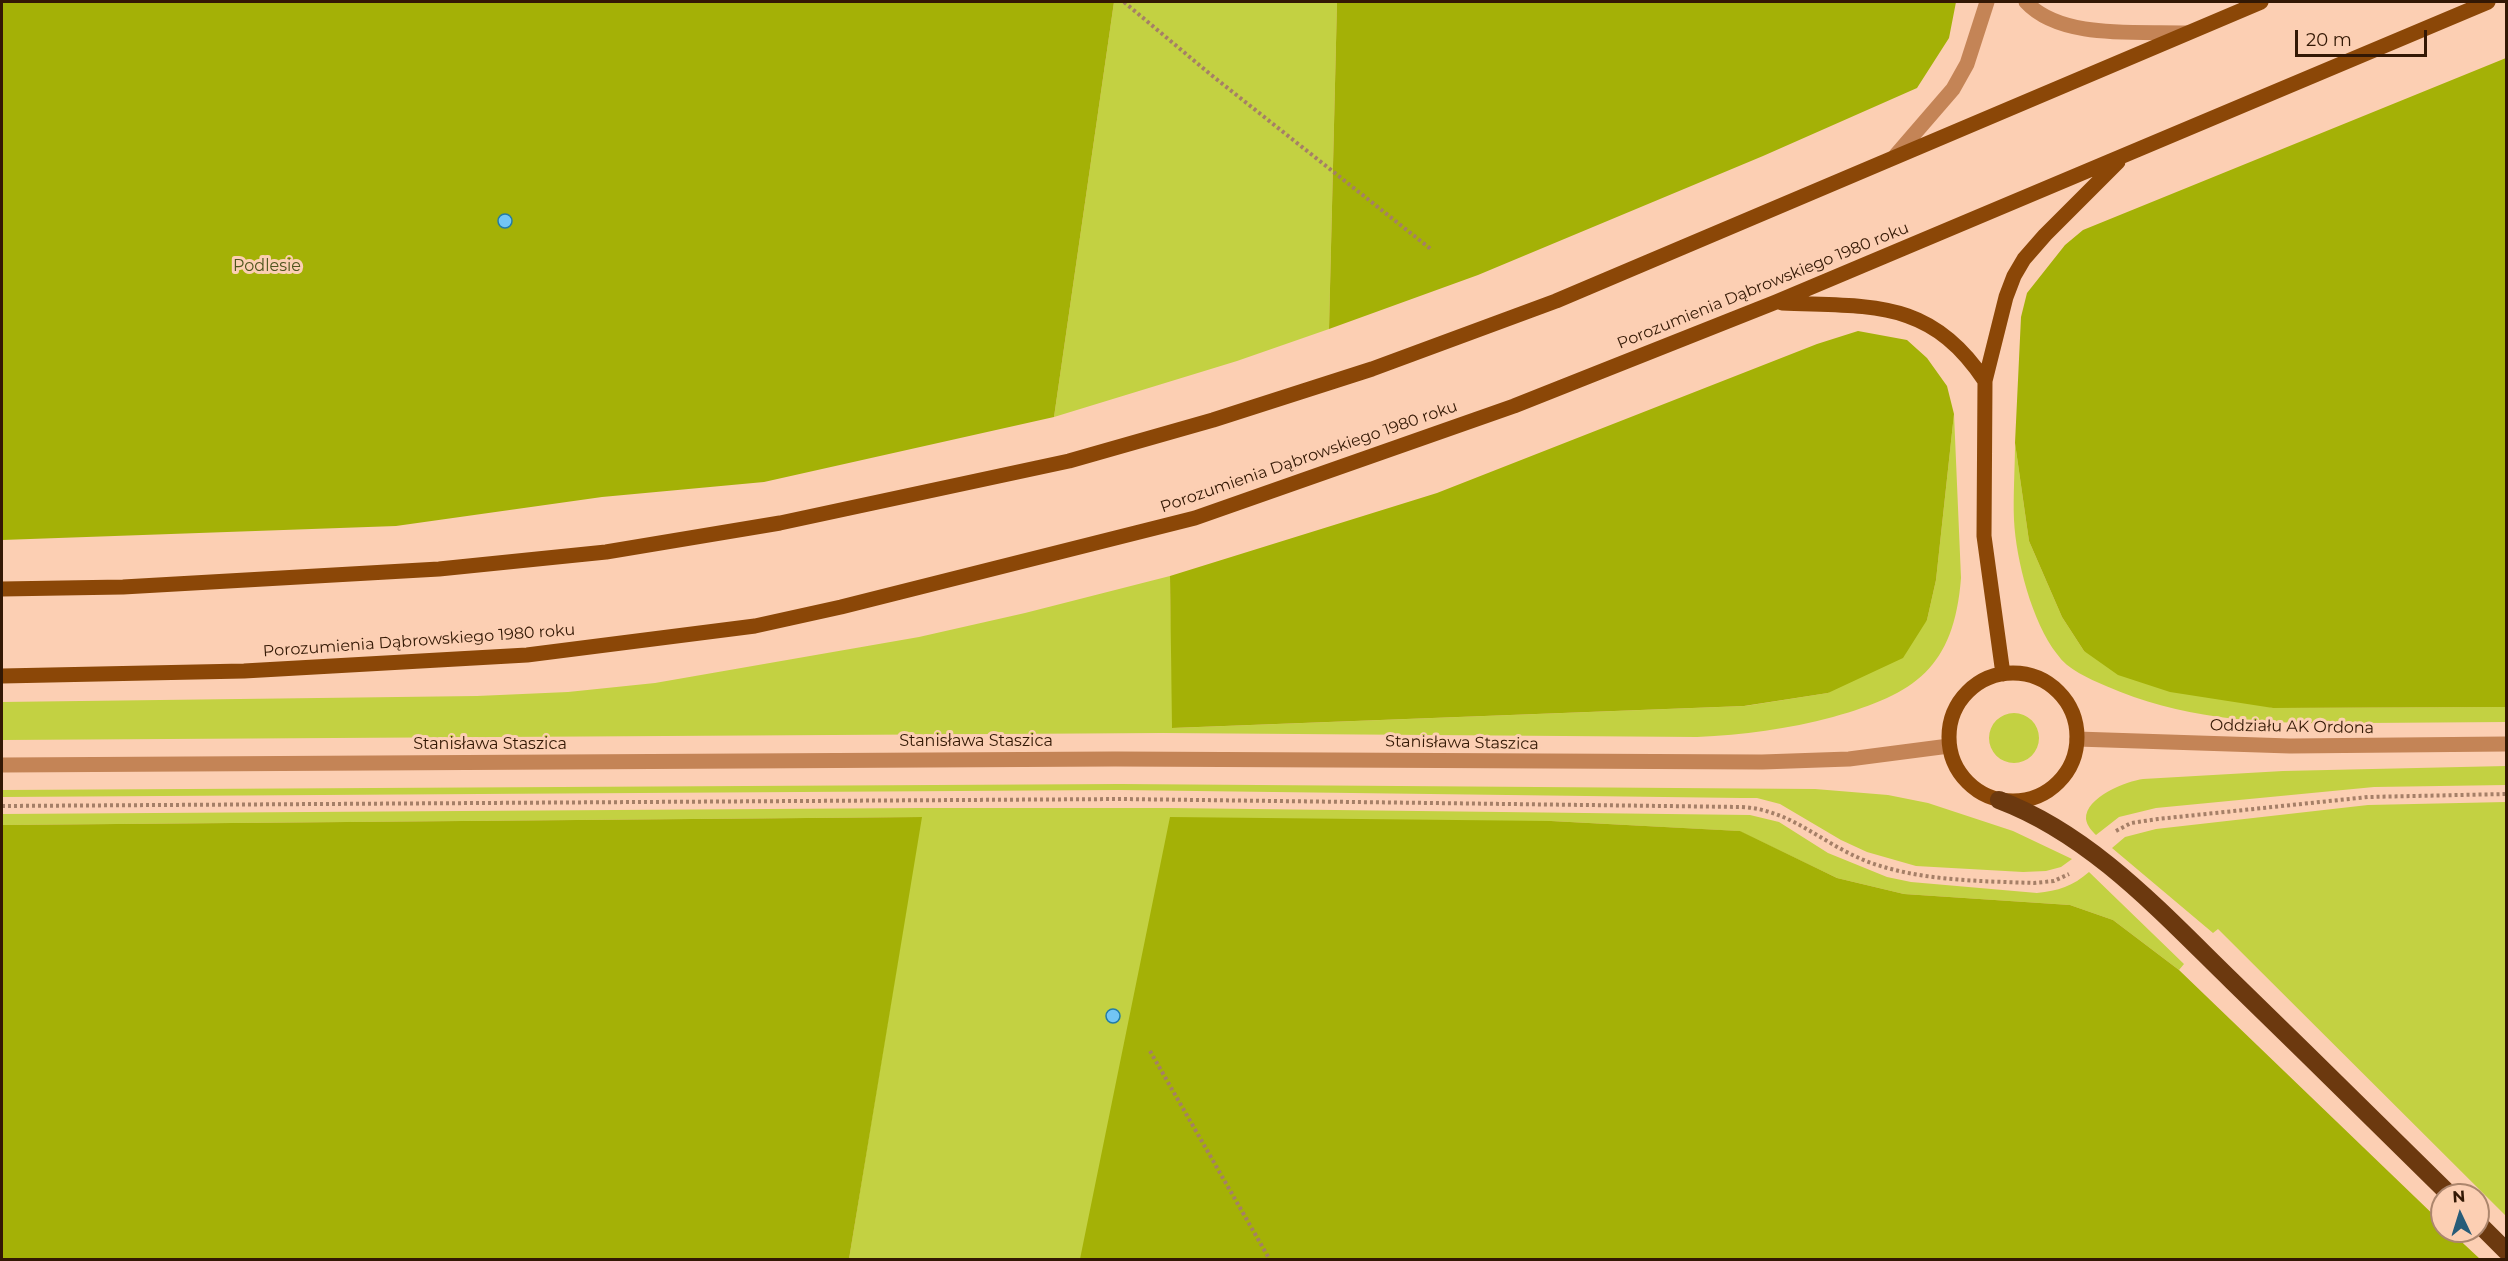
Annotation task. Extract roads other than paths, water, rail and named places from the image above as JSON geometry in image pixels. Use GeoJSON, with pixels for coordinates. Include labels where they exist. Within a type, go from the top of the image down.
{"type":"FeatureCollection","features":[{"type":"Feature","properties":{"kind":"highway"},"geometry":{"type":"LineString","coordinates":[[1999,800],[2052,824],[2092,853],[2172,923],[2438,1183]]}},
{"type":"Feature","properties":{"kind":"highway"},"geometry":{"type":"LineString","coordinates":[[2490,1235],[2506,1251]]}},
{"type":"Feature","properties":{"kind":"main road"},"geometry":{"type":"LineString","coordinates":[[2,589],[123,587],[438,569],[606,552],[780,523],[1070,461],[1213,420],[1372,369],[1556,301],[2261,2]]}},
{"type":"Feature","properties":{"kind":"main road","name":"Porozumienia Dąbrowskiego 1980 roku"},"geometry":{"type":"LineString","coordinates":[[2,676],[244,671],[527,655],[755,626],[841,607],[1195,518],[1514,406],[1776,303],[2488,2]]}},
{"type":"Feature","properties":{"kind":"main road"},"geometry":{"type":"LineString","coordinates":[[2003,674],[1984,537],[1985,381],[2006,297],[2024,259],[2124,156]]}},
{"type":"Feature","properties":{"kind":"main road"},"geometry":{"type":"LineString","coordinates":[[1776,303],[1887,309],[1916,317],[1944,333],[1968,356],[1985,381]]}},
{"type":"Feature","properties":{"kind":"main road"},"geometry":{"type":"LineString","coordinates":[[2003,674],[2030,676],[2058,691],[2071,710],[2077,739],[2072,763],[2052,788],[2043,794],[2022,801],[1999,800],[1977,791],[1968,783],[1954,763],[1949,746],[1949,727],[1957,704],[1974,686],[2003,674]]}},
{"type":"Feature","properties":{"kind":"street"},"geometry":{"type":"LineString","coordinates":[[1896,155],[1953,89],[1967,64],[1987,2]]}},
{"type":"Feature","properties":{"kind":"street"},"geometry":{"type":"LineString","coordinates":[[2026,2],[2034,10],[2059,23],[2086,29],[2187,33]]}},
{"type":"Feature","properties":{"kind":"street","name":"Oddziału AK Ordona"},"geometry":{"type":"LineString","coordinates":[[2077,739],[2290,746],[2506,744]]}},
{"type":"Feature","properties":{"kind":"street","name":"Stanisława Staszica"},"geometry":{"type":"LineString","coordinates":[[2,765],[1058,759],[1762,762],[1849,759],[1949,746]]}},
{"type":"Feature","properties":{"kind":"park label","name":"Podlesie"},"geometry":{"type":"Point","coordinates":[267,266]}}]}
